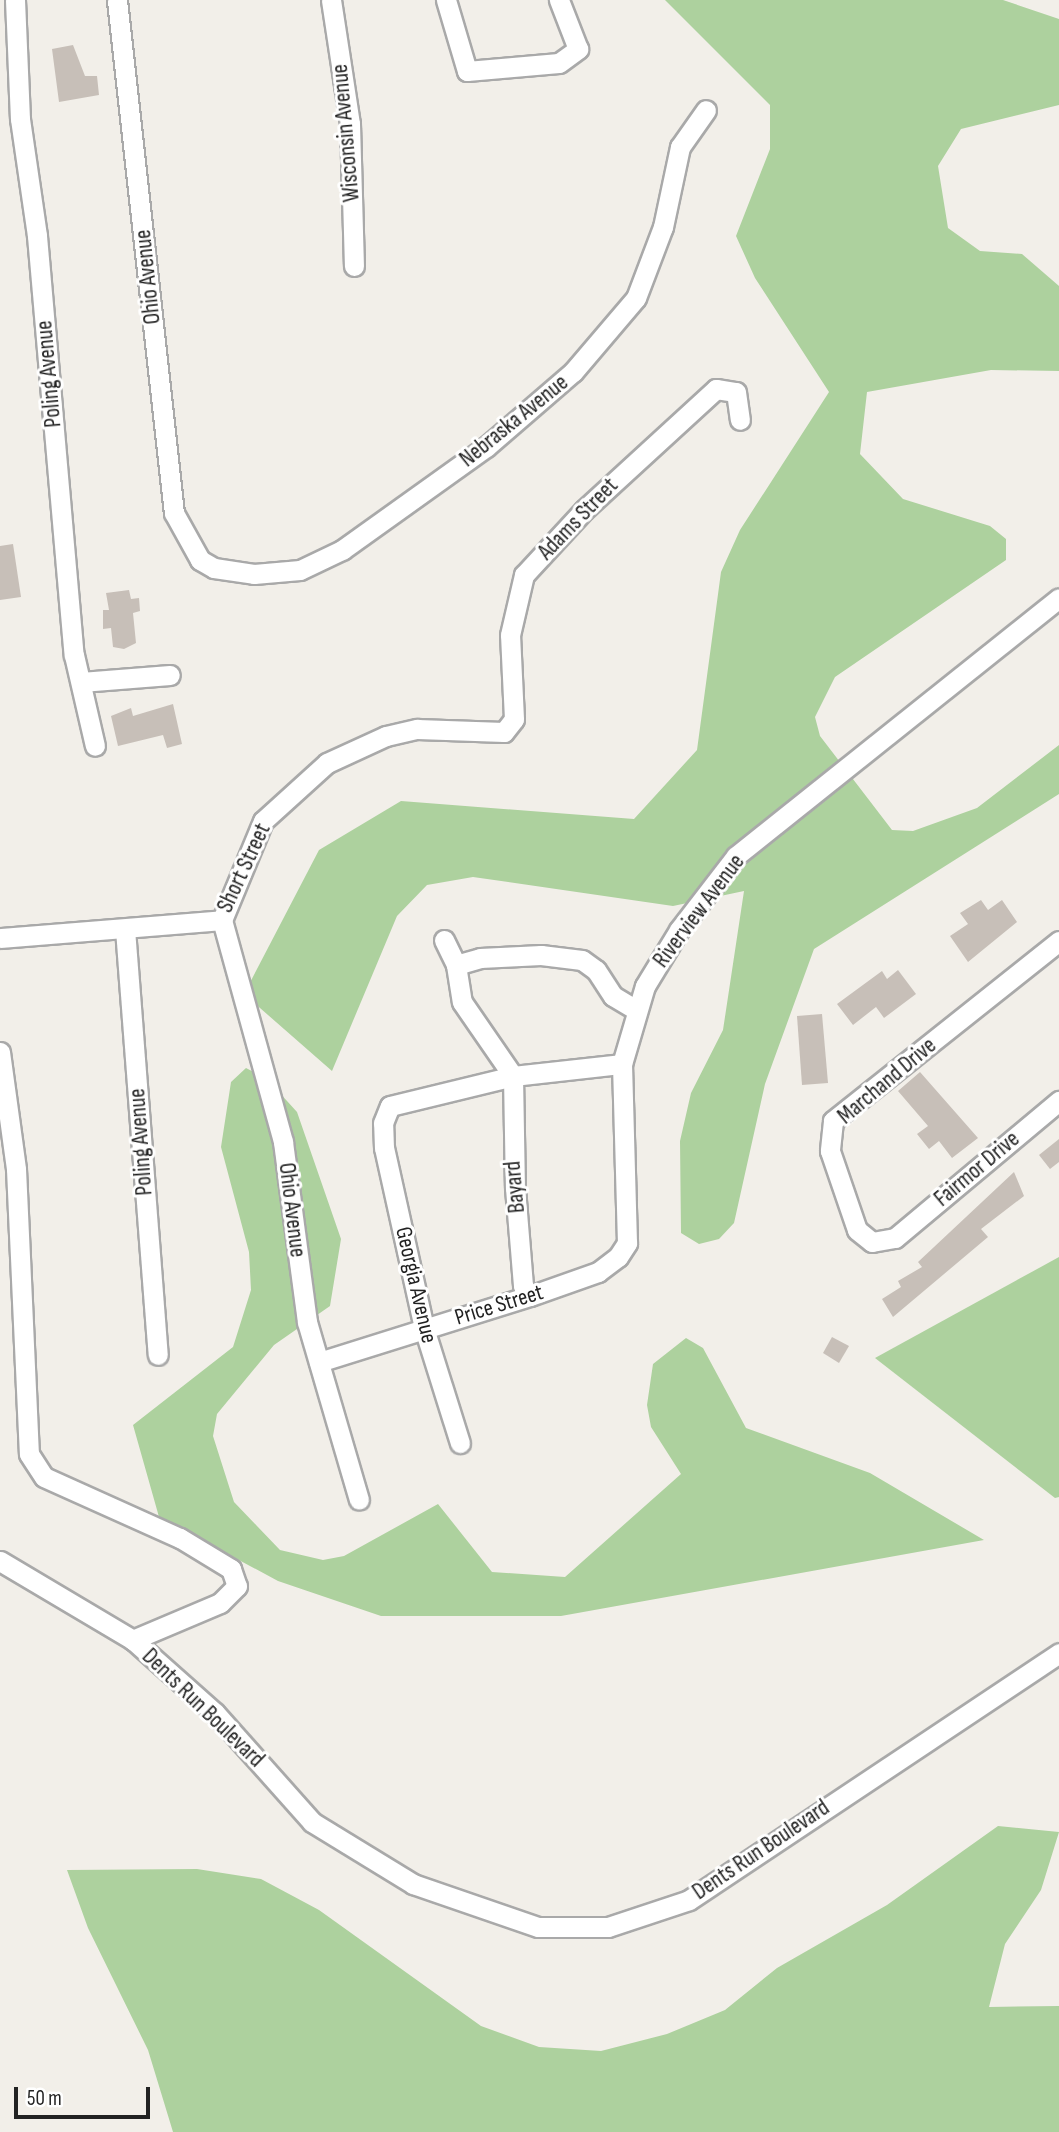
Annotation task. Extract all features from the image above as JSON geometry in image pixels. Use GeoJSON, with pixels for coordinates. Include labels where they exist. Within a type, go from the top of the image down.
{"type":"FeatureCollection","features":[{"type":"Feature","properties":{"kind":"street","name":"Poling Avenue"},"geometry":{"type":"LineString","coordinates":[[15,0],[20,119],[37,236],[81,682],[95,746]]}},
{"type":"Feature","properties":{"kind":"street","name":"Ohio Avenue"},"geometry":{"type":"LineString","coordinates":[[117,0],[174,513],[193,550]]}},
{"type":"Feature","properties":{"kind":"street","name":"Wisconsin Avenue"},"geometry":{"type":"LineString","coordinates":[[331,0],[349,124],[354,266]]}},
{"type":"Feature","properties":{"kind":"street"},"geometry":{"type":"LineString","coordinates":[[446,0],[467,71],[559,62],[578,49],[559,0]]}},
{"type":"Feature","properties":{"kind":"street","name":"Nebraska Avenue"},"geometry":{"type":"LineString","coordinates":[[193,550],[214,568],[254,574],[300,570],[342,550],[534,405],[573,372],[636,298],[663,227],[680,147],[706,110]]}},
{"type":"Feature","properties":{"kind":"street","name":"Adams Street"},"geometry":{"type":"LineString","coordinates":[[504,732],[514,719],[511,627],[524,575],[584,509],[716,389],[736,392],[740,420]]}},
{"type":"Feature","properties":{"kind":"street","name":"Riverview Avenue"},"geometry":{"type":"LineString","coordinates":[[598,1272],[627,1243],[622,1064],[635,1009],[679,930],[736,856],[1059,598]]}},
{"type":"Feature","properties":{"kind":"street"},"geometry":{"type":"LineString","coordinates":[[81,682],[170,675]]}},
{"type":"Feature","properties":{"kind":"street","name":"Short Street"},"geometry":{"type":"LineString","coordinates":[[0,938],[222,920],[263,821],[327,763],[365,744],[417,729],[504,732]]}},
{"type":"Feature","properties":{"kind":"street","name":"Ohio Avenue"},"geometry":{"type":"LineString","coordinates":[[222,920],[283,1142],[307,1322],[359,1500]]}},
{"type":"Feature","properties":{"kind":"street","name":"Poling Avenue"},"geometry":{"type":"LineString","coordinates":[[125,929],[158,1355]]}},
{"type":"Feature","properties":{"kind":"street"},"geometry":{"type":"LineString","coordinates":[[444,940],[456,965],[462,1002],[513,1076],[622,1064]]}},
{"type":"Feature","properties":{"kind":"street","name":"Marchand Drive"},"geometry":{"type":"LineString","coordinates":[[895,1238],[872,1242],[857,1230],[830,1151],[833,1121],[1059,941]]}},
{"type":"Feature","properties":{"kind":"street"},"geometry":{"type":"LineString","coordinates":[[456,965],[480,958],[541,955],[582,960],[596,970],[613,996],[635,1009]]}},
{"type":"Feature","properties":{"kind":"street"},"geometry":{"type":"LineString","coordinates":[[0,1052],[29,1454],[44,1477],[180,1538],[231,1569],[237,1586],[220,1603],[133,1640]]}},
{"type":"Feature","properties":{"kind":"street","name":"Georgia Avenue"},"geometry":{"type":"LineString","coordinates":[[460,1443],[424,1328],[383,1123],[390,1106],[407,1098],[513,1076]]}},
{"type":"Feature","properties":{"kind":"street","name":"Bayard"},"geometry":{"type":"LineString","coordinates":[[513,1076],[515,1188],[523,1286],[530,1296]]}},
{"type":"Feature","properties":{"kind":"street","name":"Fairmor Drive"},"geometry":{"type":"LineString","coordinates":[[895,1238],[1059,1101]]}},
{"type":"Feature","properties":{"kind":"street","name":"Price Street"},"geometry":{"type":"LineString","coordinates":[[319,1362],[598,1272]]}},
{"type":"Feature","properties":{"kind":"street","name":"Dents Run Boulevard"},"geometry":{"type":"LineString","coordinates":[[0,1561],[133,1640],[215,1713],[312,1822],[413,1884],[538,1927],[608,1927],[690,1900],[1059,1653]]}},
{"type":"Feature","properties":{"kind":"green space"},"geometry":{"type":"Polygon","coordinates":[[[665,0],[1003,0],[1059,19],[1059,105],[961,129],[938,166],[948,228],[980,251],[1022,254],[1059,286],[1059,371],[991,370],[867,392],[860,454],[903,499],[990,526],[1006,539],[1006,560],[835,677],[815,717],[820,736],[892,830],[913,831],[977,808],[1059,745],[1059,794],[814,949],[765,1084],[734,1223],[719,1239],[699,1244],[681,1233],[680,1141],[691,1093],[723,1030],[744,891],[673,906],[473,877],[427,885],[397,916],[332,1071],[244,994],[319,850],[401,801],[634,819],[697,750],[721,572],[740,530],[829,392],[755,278],[736,236],[770,149],[770,105],[665,0]]]}},
{"type":"Feature","properties":{"kind":"green space"},"geometry":{"type":"Polygon","coordinates":[[[246,1068],[267,1079],[297,1112],[341,1239],[330,1306],[274,1345],[217,1414],[213,1436],[234,1502],[280,1550],[323,1560],[344,1556],[438,1504],[492,1572],[565,1577],[681,1474],[651,1427],[647,1405],[653,1364],[686,1338],[703,1348],[746,1428],[870,1473],[984,1540],[561,1616],[381,1616],[278,1581],[159,1517],[133,1425],[233,1347],[251,1290],[249,1252],[221,1147],[231,1082],[246,1068]]]}},
{"type":"Feature","properties":{"kind":"green space"},"geometry":{"type":"Polygon","coordinates":[[[1059,1257],[1059,1497],[1055,1498],[875,1358],[1059,1257]]]}},
{"type":"Feature","properties":{"kind":"green space"},"geometry":{"type":"Polygon","coordinates":[[[998,1826],[1059,1832],[1041,1890],[1005,1944],[989,2007],[1059,2006],[1059,2132],[173,2132],[148,2050],[88,1928],[67,1870],[197,1869],[261,1879],[319,1910],[481,2026],[539,2047],[601,2051],[667,2034],[725,2010],[777,1968],[887,1905],[998,1826]]]}},
{"type":"Feature","properties":{"kind":"building"},"geometry":{"type":"Polygon","coordinates":[[[73,45],[85,76],[97,76],[99,95],[59,102],[52,49],[73,45]]]}},
{"type":"Feature","properties":{"kind":"building"},"geometry":{"type":"Polygon","coordinates":[[[13,544],[21,597],[0,600],[0,546],[13,544]]]}},
{"type":"Feature","properties":{"kind":"building"},"geometry":{"type":"Polygon","coordinates":[[[129,590],[131,599],[139,598],[140,611],[133,613],[136,643],[124,649],[113,647],[111,628],[103,629],[103,610],[109,610],[106,593],[129,590]]]}},
{"type":"Feature","properties":{"kind":"building"},"geometry":{"type":"Polygon","coordinates":[[[173,704],[182,744],[167,748],[163,735],[118,746],[111,716],[131,708],[133,716],[173,704]]]}},
{"type":"Feature","properties":{"kind":"building"},"geometry":{"type":"Polygon","coordinates":[[[981,900],[988,910],[1002,900],[1017,922],[968,962],[950,936],[968,924],[960,913],[981,900]]]}},
{"type":"Feature","properties":{"kind":"building"},"geometry":{"type":"Polygon","coordinates":[[[898,970],[916,994],[884,1018],[876,1007],[853,1025],[837,1004],[882,971],[887,979],[898,970]]]}},
{"type":"Feature","properties":{"kind":"building"},"geometry":{"type":"Polygon","coordinates":[[[822,1014],[828,1083],[802,1085],[797,1016],[822,1014]]]}},
{"type":"Feature","properties":{"kind":"building"},"geometry":{"type":"Polygon","coordinates":[[[920,1072],[978,1138],[952,1158],[939,1141],[929,1149],[917,1134],[928,1126],[898,1091],[920,1072]]]}},
{"type":"Feature","properties":{"kind":"building"},"geometry":{"type":"Polygon","coordinates":[[[1059,1139],[1059,1162],[1050,1169],[1039,1155],[1059,1139]]]}},
{"type":"Feature","properties":{"kind":"building"},"geometry":{"type":"Polygon","coordinates":[[[1014,1172],[1024,1196],[981,1229],[988,1237],[893,1317],[882,1299],[901,1287],[898,1281],[922,1267],[918,1262],[1014,1172]]]}},
{"type":"Feature","properties":{"kind":"building"},"geometry":{"type":"Polygon","coordinates":[[[832,1337],[849,1346],[839,1363],[823,1353],[832,1337]]]}}]}
